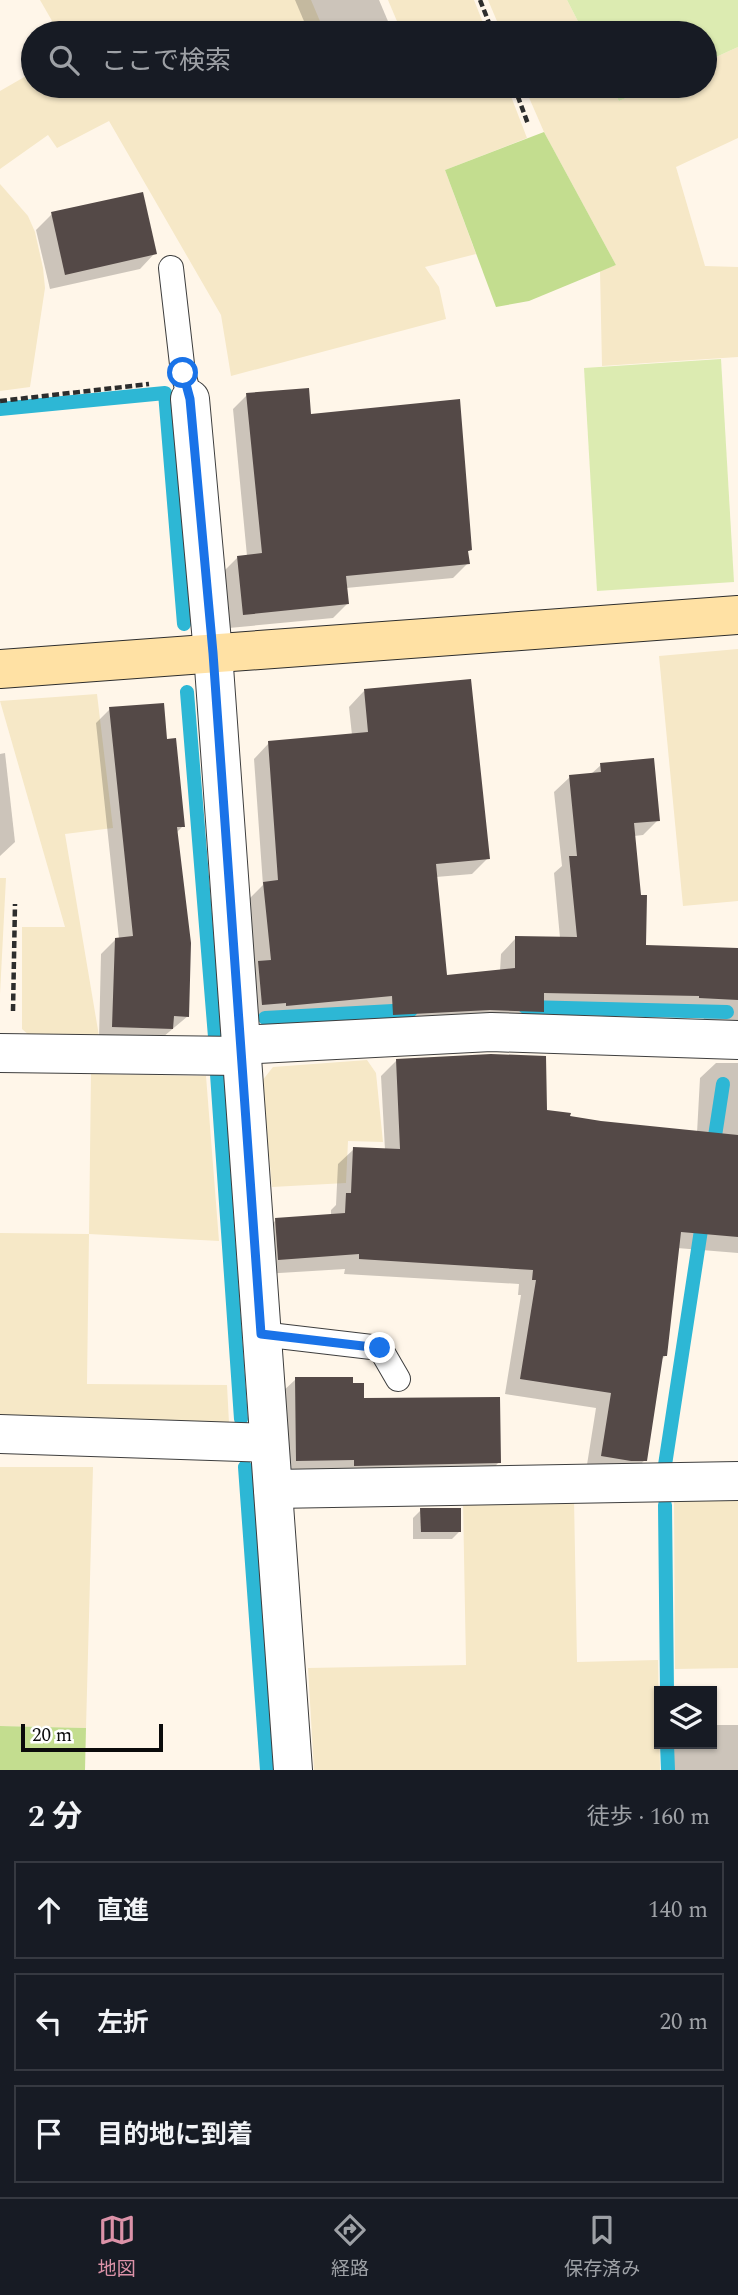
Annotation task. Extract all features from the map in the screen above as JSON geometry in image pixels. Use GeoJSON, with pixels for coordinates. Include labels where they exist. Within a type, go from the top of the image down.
{"type":"FeatureCollection","features":[{"type":"Feature","properties":{"kind":"street"},"geometry":{"type":"LineString","coordinates":[[188,390],[213,653],[293,1770]]}},
{"type":"Feature","properties":{"kind":"street"},"geometry":{"type":"LineString","coordinates":[[0,669],[738,615]]}},
{"type":"Feature","properties":{"kind":"street"},"geometry":{"type":"LineString","coordinates":[[6,1054],[240,1050],[491,1032],[738,1040]]}},
{"type":"Feature","properties":{"kind":"street"},"geometry":{"type":"LineString","coordinates":[[0,1434],[269,1443]]}},
{"type":"Feature","properties":{"kind":"street"},"geometry":{"type":"LineString","coordinates":[[272,1489],[738,1481]]}},
{"type":"Feature","properties":{"kind":"lane"},"geometry":{"type":"LineString","coordinates":[[171,268],[188,390]]}},
{"type":"Feature","properties":{"kind":"lane"},"geometry":{"type":"LineString","coordinates":[[261,1334],[380,1348],[398,1379]]}},
{"type":"Feature","properties":{"kind":"path"},"geometry":{"type":"LineString","coordinates":[[480,0],[488,21]]}},
{"type":"Feature","properties":{"kind":"path"},"geometry":{"type":"LineString","coordinates":[[518,98],[528,124]]}},
{"type":"Feature","properties":{"kind":"path"},"geometry":{"type":"LineString","coordinates":[[0,401],[188,390]]}},
{"type":"Feature","properties":{"kind":"path"},"geometry":{"type":"LineString","coordinates":[[6,1054],[15,904]]}},
{"type":"Feature","properties":{"kind":"shaded area"},"geometry":{"type":"Polygon","coordinates":[[[40,0],[311,0],[320,21],[52,21],[40,0]]]}},
{"type":"Feature","properties":{"kind":"shaded area"},"geometry":{"type":"Polygon","coordinates":[[[388,0],[474,0],[482,21],[397,21],[388,0]]]}},
{"type":"Feature","properties":{"kind":"shaded area"},"geometry":{"type":"Polygon","coordinates":[[[488,0],[567,0],[578,21],[497,21],[488,0]]]}},
{"type":"Feature","properties":{"kind":"shaded area"},"geometry":{"type":"Polygon","coordinates":[[[738,47],[738,138],[676,167],[705,266],[738,267],[738,357],[602,366],[600,271],[616,265],[544,132],[529,98],[617,98],[619,101],[626,98],[717,98],[717,57],[738,47]]]}},
{"type":"Feature","properties":{"kind":"shaded area"},"geometry":{"type":"Polygon","coordinates":[[[21,79],[21,98],[512,98],[527,138],[445,170],[476,254],[425,267],[439,287],[446,319],[231,376],[221,315],[109,121],[57,148],[48,135],[0,169],[0,91],[21,79]]]}},
{"type":"Feature","properties":{"kind":"shaded area"},"geometry":{"type":"Polygon","coordinates":[[[0,184],[28,216],[35,232],[45,288],[30,387],[0,391],[0,184]]]}},
{"type":"Feature","properties":{"kind":"shaded area"},"geometry":{"type":"Polygon","coordinates":[[[738,649],[738,901],[683,906],[659,656],[738,649]]]}},
{"type":"Feature","properties":{"kind":"shaded area"},"geometry":{"type":"Polygon","coordinates":[[[97,694],[113,828],[65,834],[100,1042],[36,1041],[22,1029],[22,927],[65,927],[0,701],[97,694]]]}},
{"type":"Feature","properties":{"kind":"shaded area"},"geometry":{"type":"Polygon","coordinates":[[[0,878],[6,878],[0,994],[0,878]]]}},
{"type":"Feature","properties":{"kind":"shaded area"},"geometry":{"type":"Polygon","coordinates":[[[367,1060],[376,1073],[383,1142],[348,1141],[346,1183],[272,1187],[262,1081],[273,1067],[367,1060]]]}},
{"type":"Feature","properties":{"kind":"shaded area"},"geometry":{"type":"Polygon","coordinates":[[[91,1074],[206,1076],[219,1241],[89,1234],[91,1074]]]}},
{"type":"Feature","properties":{"kind":"shaded area"},"geometry":{"type":"Polygon","coordinates":[[[0,1233],[89,1234],[87,1384],[227,1385],[229,1423],[0,1420],[0,1233]]]}},
{"type":"Feature","properties":{"kind":"shaded area"},"geometry":{"type":"Polygon","coordinates":[[[0,1467],[93,1467],[86,1728],[0,1726],[0,1467]]]}},
{"type":"Feature","properties":{"kind":"shaded area"},"geometry":{"type":"Polygon","coordinates":[[[674,1497],[738,1497],[738,1668],[675,1669],[674,1497]]]}},
{"type":"Feature","properties":{"kind":"shaded area"},"geometry":{"type":"Polygon","coordinates":[[[574,1498],[577,1662],[658,1660],[658,1686],[654,1686],[654,1749],[660,1749],[660,1770],[314,1770],[308,1668],[466,1665],[463,1501],[574,1498]]]}},
{"type":"Feature","properties":{"kind":"green space"},"geometry":{"type":"Polygon","coordinates":[[[567,0],[738,0],[738,47],[717,57],[717,21],[578,21],[567,0]]]}},
{"type":"Feature","properties":{"kind":"green space"},"geometry":{"type":"Polygon","coordinates":[[[544,132],[616,265],[529,301],[496,307],[445,170],[544,132]]]}},
{"type":"Feature","properties":{"kind":"green space"},"geometry":{"type":"Polygon","coordinates":[[[721,359],[734,582],[597,591],[584,368],[721,359]]]}},
{"type":"Feature","properties":{"kind":"green space"},"geometry":{"type":"Polygon","coordinates":[[[0,1726],[86,1728],[85,1770],[0,1770],[0,1726]]]}},
{"type":"Feature","properties":{"kind":"building"},"geometry":{"type":"Polygon","coordinates":[[[143,192],[157,254],[65,275],[51,212],[143,192]]]}},
{"type":"Feature","properties":{"kind":"building"},"geometry":{"type":"Polygon","coordinates":[[[309,388],[311,414],[460,399],[472,550],[468,551],[470,564],[346,576],[349,604],[243,615],[237,556],[262,553],[246,393],[309,388]]]}},
{"type":"Feature","properties":{"kind":"building"},"geometry":{"type":"Polygon","coordinates":[[[471,679],[490,859],[436,864],[447,975],[515,968],[515,936],[577,937],[569,856],[577,856],[569,775],[601,772],[600,763],[654,758],[660,821],[634,823],[641,895],[647,895],[646,945],[738,948],[738,1000],[699,996],[544,993],[544,1012],[490,1010],[393,1015],[392,996],[286,1006],[286,1003],[262,1005],[258,961],[271,960],[263,882],[278,880],[268,741],[368,732],[364,689],[471,679]]]}},
{"type":"Feature","properties":{"kind":"building"},"geometry":{"type":"Polygon","coordinates":[[[164,703],[167,739],[176,738],[185,827],[177,827],[191,943],[189,1017],[174,1016],[173,1029],[112,1027],[115,938],[133,936],[109,707],[164,703]]]}},
{"type":"Feature","properties":{"kind":"building"},"geometry":{"type":"Polygon","coordinates":[[[491,1054],[546,1056],[547,1110],[601,1121],[738,1135],[738,1237],[681,1232],[667,1356],[663,1356],[647,1461],[601,1456],[611,1393],[520,1379],[536,1280],[532,1280],[533,1270],[359,1259],[359,1254],[278,1260],[275,1218],[345,1213],[346,1193],[351,1193],[353,1147],[400,1149],[396,1059],[491,1054]]]}},
{"type":"Feature","properties":{"kind":"building"},"geometry":{"type":"Polygon","coordinates":[[[295,1377],[353,1377],[353,1383],[364,1383],[364,1398],[500,1397],[501,1463],[354,1466],[354,1460],[296,1461],[295,1377]]]}},
{"type":"Feature","properties":{"kind":"building"},"geometry":{"type":"Polygon","coordinates":[[[420,1508],[461,1508],[461,1532],[421,1532],[420,1508]]]}},
{"type":"Feature","properties":{"kind":"waterway"},"geometry":{"type":"LineString","coordinates":[[0,409],[165,393],[184,624]]}},
{"type":"Feature","properties":{"kind":"waterway"},"geometry":{"type":"LineString","coordinates":[[187,692],[215,1037]]}},
{"type":"Feature","properties":{"kind":"waterway"},"geometry":{"type":"LineString","coordinates":[[525,1007],[727,1012]]}},
{"type":"Feature","properties":{"kind":"waterway"},"geometry":{"type":"LineString","coordinates":[[265,1018],[411,1010]]}},
{"type":"Feature","properties":{"kind":"waterway"},"geometry":{"type":"LineString","coordinates":[[217,1074],[241,1419]]}},
{"type":"Feature","properties":{"kind":"waterway"},"geometry":{"type":"LineString","coordinates":[[713,1149],[723,1084]]}},
{"type":"Feature","properties":{"kind":"waterway"},"geometry":{"type":"LineString","coordinates":[[665,1465],[703,1217]]}},
{"type":"Feature","properties":{"kind":"waterway"},"geometry":{"type":"LineString","coordinates":[[245,1467],[267,1770]]}},
{"type":"Feature","properties":{"kind":"waterway"},"geometry":{"type":"LineString","coordinates":[[665,1505],[667,1686]]}},
{"type":"Feature","properties":{"kind":"waterway"},"geometry":{"type":"LineString","coordinates":[[667,1749],[668,1770]]}},
{"type":"Feature","properties":{"kind":"route"},"geometry":{"type":"LineString","coordinates":[[183,373],[190,399],[213,653],[261,1334],[380,1348]]}}]}
